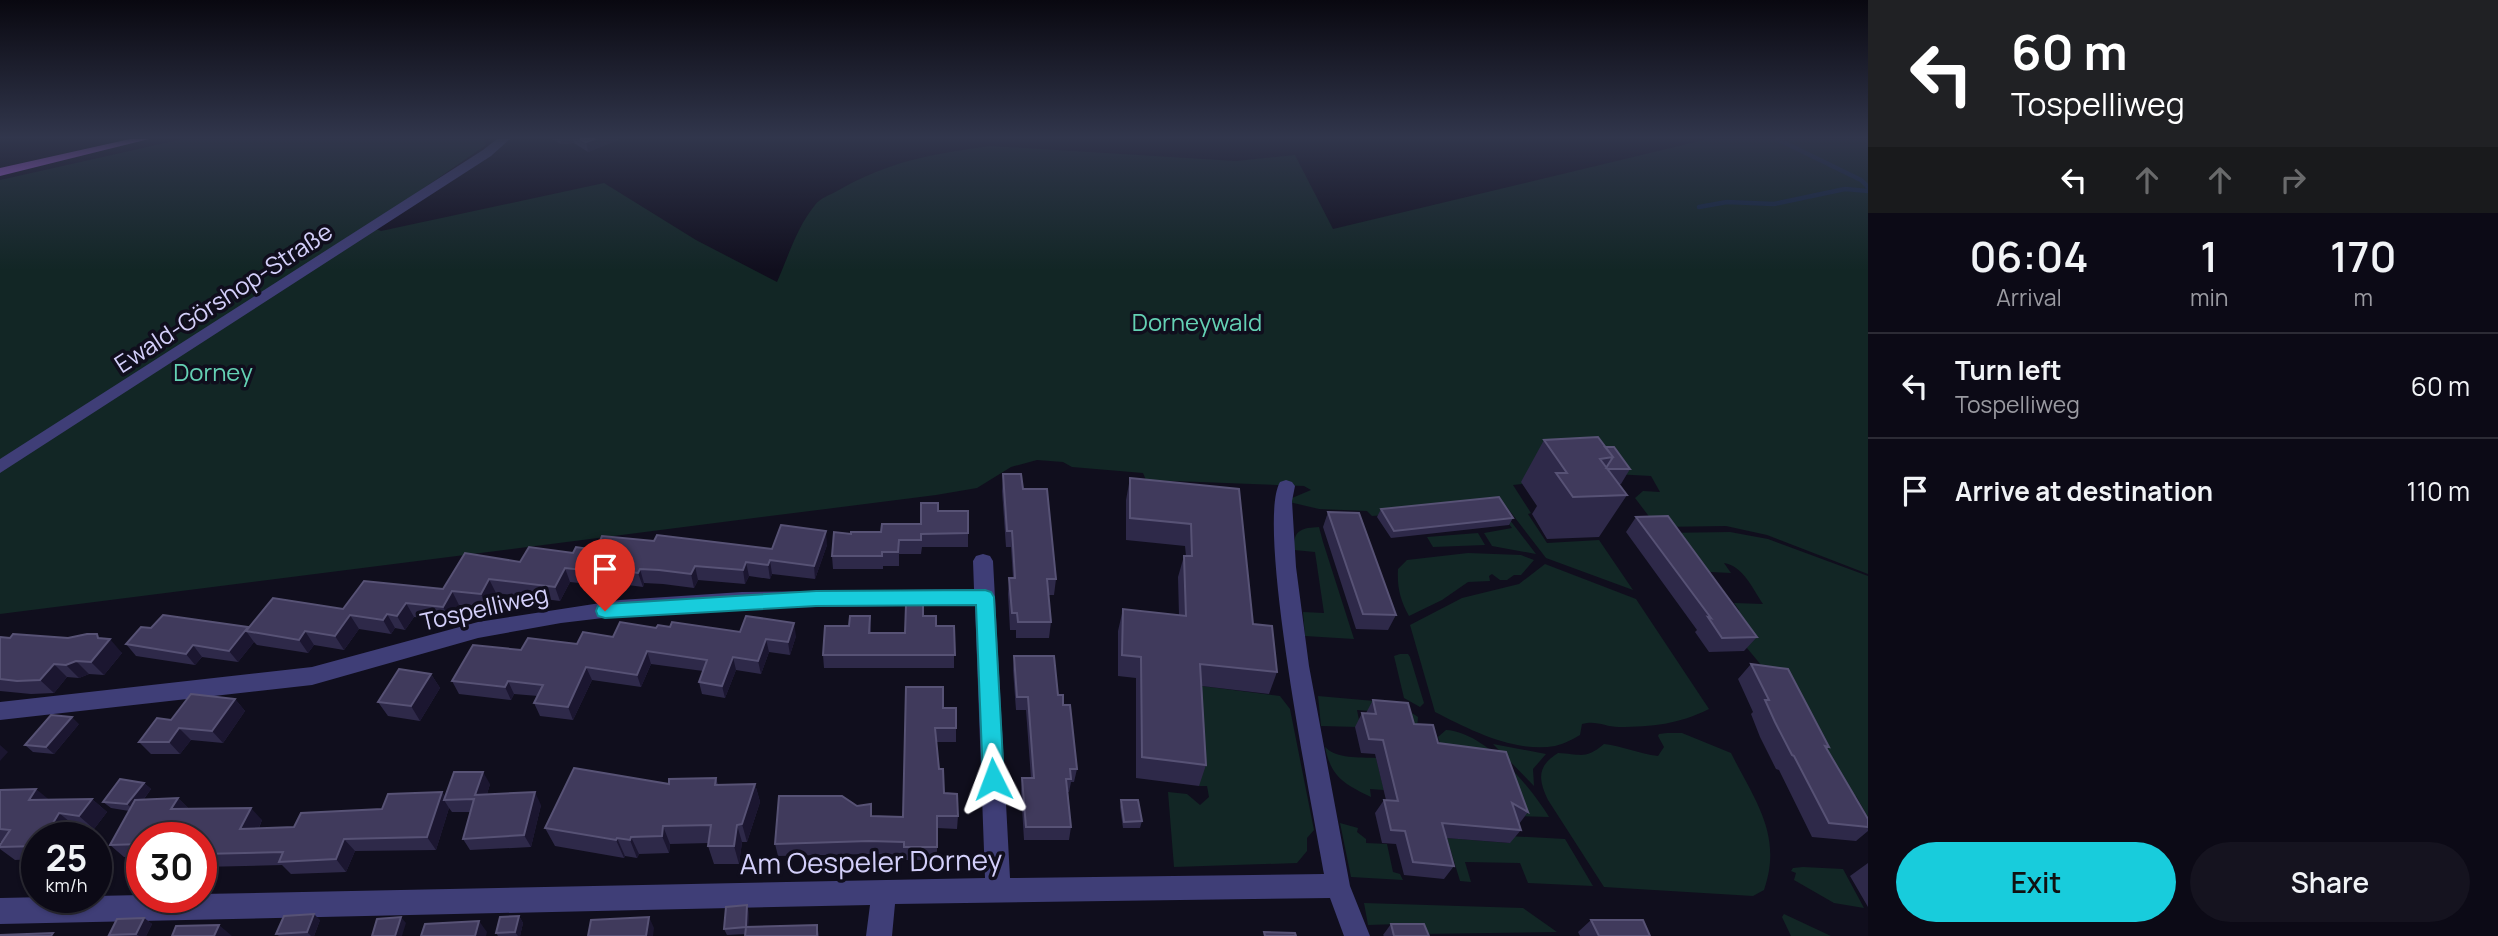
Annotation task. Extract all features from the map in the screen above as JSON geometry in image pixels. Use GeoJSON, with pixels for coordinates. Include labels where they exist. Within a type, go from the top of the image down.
{"type":"FeatureCollection","features":[{"type":"Feature","properties":{"kind":"street","name":"Ewald-Görshop-Straße"},"geometry":{"type":"LineString","coordinates":[[0,467],[441,183]]}},
{"type":"Feature","properties":{"kind":"street"},"geometry":{"type":"LineString","coordinates":[[1286,486],[1283,501],[1286,567],[1299,666],[1338,886],[1357,936]]}},
{"type":"Feature","properties":{"kind":"street"},"geometry":{"type":"LineString","coordinates":[[983,561],[998,890]]}},
{"type":"Feature","properties":{"kind":"street","name":"Tospelliweg"},"geometry":{"type":"LineString","coordinates":[[0,711],[312,676],[365,664],[483,629],[555,616],[731,602],[985,597]]}},
{"type":"Feature","properties":{"kind":"street","name":"Am Oespeler Dorney"},"geometry":{"type":"LineString","coordinates":[[0,911],[884,892],[1338,886]]}},
{"type":"Feature","properties":{"kind":"street"},"geometry":{"type":"LineString","coordinates":[[879,936],[884,892]]}},
{"type":"Feature","properties":{"kind":"green space","name":"Dorney"},"geometry":{"type":"Polygon","coordinates":[[[0,183],[432,183],[369,226],[381,231],[604,183],[696,240],[777,282],[793,242],[815,205],[853,183],[1309,183],[1333,229],[1526,183],[1868,183],[1868,574],[1767,535],[1726,526],[1657,527],[1635,498],[1643,491],[1660,492],[1651,476],[1614,474],[1513,485],[1547,543],[1599,540],[1633,590],[1546,558],[1506,506],[1372,516],[1367,511],[1319,509],[1285,501],[1311,490],[1304,486],[1146,480],[1143,473],[1072,467],[1063,462],[1037,460],[1011,467],[977,488],[936,495],[0,614],[0,183]]]}},
{"type":"Feature","properties":{"kind":"green space"},"geometry":{"type":"Polygon","coordinates":[[[1499,511],[1503,511],[1536,554],[1492,546],[1484,533],[1512,528],[1499,511]]]}},
{"type":"Feature","properties":{"kind":"green space"},"geometry":{"type":"Polygon","coordinates":[[[1319,527],[1354,639],[1305,636],[1303,612],[1324,613],[1315,552],[1294,550],[1294,543],[1299,531],[1319,527]]]}},
{"type":"Feature","properties":{"kind":"green space"},"geometry":{"type":"Polygon","coordinates":[[[1730,532],[1768,539],[1868,576],[1868,817],[1856,796],[1843,795],[1776,683],[1732,630],[1739,610],[1734,603],[1763,604],[1747,579],[1737,569],[1724,563],[1731,573],[1691,571],[1662,533],[1730,532]]]}},
{"type":"Feature","properties":{"kind":"green space"},"geometry":{"type":"Polygon","coordinates":[[[1478,533],[1485,545],[1433,547],[1427,537],[1478,533]]]}},
{"type":"Feature","properties":{"kind":"green space"},"geometry":{"type":"Polygon","coordinates":[[[1468,553],[1521,555],[1534,560],[1521,575],[1500,580],[1492,574],[1489,576],[1490,581],[1468,582],[1442,600],[1409,616],[1400,593],[1398,569],[1407,560],[1468,553]]]}},
{"type":"Feature","properties":{"kind":"green space"},"geometry":{"type":"Polygon","coordinates":[[[1545,564],[1636,599],[1709,709],[1687,718],[1654,725],[1619,727],[1582,724],[1577,737],[1558,745],[1540,747],[1493,738],[1435,712],[1410,625],[1462,598],[1519,584],[1545,564]]]}},
{"type":"Feature","properties":{"kind":"green space"},"geometry":{"type":"Polygon","coordinates":[[[1408,654],[1410,657],[1424,703],[1420,707],[1404,698],[1394,656],[1408,654]]]}},
{"type":"Feature","properties":{"kind":"green space"},"geometry":{"type":"Polygon","coordinates":[[[1194,685],[1280,696],[1290,709],[1314,830],[1307,838],[1307,851],[1297,863],[1174,867],[1168,792],[1187,794],[1200,805],[1209,797],[1207,786],[1199,786],[1194,685]]]}},
{"type":"Feature","properties":{"kind":"green space"},"geometry":{"type":"Polygon","coordinates":[[[1318,696],[1397,703],[1418,717],[1417,729],[1397,713],[1357,710],[1360,725],[1358,727],[1321,726],[1318,696]]]}},
{"type":"Feature","properties":{"kind":"green space"},"geometry":{"type":"Polygon","coordinates":[[[1446,730],[1461,733],[1491,750],[1518,776],[1549,817],[1516,816],[1445,761],[1438,737],[1446,730]]]}},
{"type":"Feature","properties":{"kind":"green space"},"geometry":{"type":"Polygon","coordinates":[[[1682,733],[1731,753],[1757,803],[1768,835],[1769,870],[1764,890],[1753,896],[1604,887],[1548,800],[1542,786],[1541,774],[1546,763],[1558,753],[1587,754],[1604,744],[1658,756],[1664,747],[1658,736],[1682,733]]]}},
{"type":"Feature","properties":{"kind":"green space"},"geometry":{"type":"Polygon","coordinates":[[[1493,744],[1546,754],[1533,769],[1534,786],[1493,744]]]}},
{"type":"Feature","properties":{"kind":"green space"},"geometry":{"type":"Polygon","coordinates":[[[1325,747],[1336,754],[1376,758],[1384,790],[1370,789],[1371,797],[1346,783],[1335,773],[1325,747]]]}},
{"type":"Feature","properties":{"kind":"green space"},"geometry":{"type":"Polygon","coordinates":[[[1340,823],[1358,828],[1357,832],[1366,839],[1366,843],[1387,844],[1393,872],[1400,874],[1403,880],[1351,877],[1340,823]]]}},
{"type":"Feature","properties":{"kind":"green space"},"geometry":{"type":"Polygon","coordinates":[[[1508,836],[1565,839],[1593,886],[1528,883],[1520,863],[1465,862],[1471,882],[1460,881],[1447,838],[1509,843],[1508,836]]]}},
{"type":"Feature","properties":{"kind":"green space"},"geometry":{"type":"Polygon","coordinates":[[[1793,868],[1843,869],[1864,908],[1834,903],[1794,880],[1796,873],[1791,871],[1793,868]]]}},
{"type":"Feature","properties":{"kind":"green space"},"geometry":{"type":"Polygon","coordinates":[[[1364,903],[1523,908],[1557,932],[1416,934],[1399,924],[1368,925],[1364,903]]]}},
{"type":"Feature","properties":{"kind":"green space"},"geometry":{"type":"Polygon","coordinates":[[[1784,914],[1831,936],[1791,936],[1782,917],[1784,914]]]}},
{"type":"Feature","properties":{"kind":"building"},"geometry":{"type":"Polygon","coordinates":[[[1598,437],[1613,457],[1600,459],[1627,495],[1573,497],[1556,473],[1567,473],[1544,440],[1598,437]]]}},
{"type":"Feature","properties":{"kind":"building"},"geometry":{"type":"Polygon","coordinates":[[[1605,447],[1614,447],[1630,469],[1606,468],[1613,457],[1605,447]]]}},
{"type":"Feature","properties":{"kind":"building"},"geometry":{"type":"Polygon","coordinates":[[[1003,474],[1021,474],[1023,489],[1047,489],[1056,579],[1047,579],[1051,622],[1018,622],[1017,613],[1012,613],[1009,578],[1015,578],[1013,545],[1012,531],[1007,531],[1003,474]]]}},
{"type":"Feature","properties":{"kind":"building"},"geometry":{"type":"Polygon","coordinates":[[[1130,478],[1239,489],[1253,624],[1272,626],[1277,672],[1200,664],[1206,765],[1142,757],[1141,657],[1122,655],[1123,609],[1186,616],[1184,556],[1192,556],[1191,524],[1130,518],[1130,478]]]}},
{"type":"Feature","properties":{"kind":"building"},"geometry":{"type":"Polygon","coordinates":[[[1499,497],[1513,518],[1394,531],[1381,509],[1499,497]]]}},
{"type":"Feature","properties":{"kind":"building"},"geometry":{"type":"Polygon","coordinates":[[[921,503],[938,503],[938,511],[968,511],[968,533],[921,534],[921,540],[899,540],[898,552],[882,552],[882,556],[832,556],[834,532],[881,532],[882,524],[921,524],[921,503]]]}},
{"type":"Feature","properties":{"kind":"building"},"geometry":{"type":"Polygon","coordinates":[[[1328,512],[1359,513],[1396,615],[1363,614],[1328,512]]]}},
{"type":"Feature","properties":{"kind":"building"},"geometry":{"type":"Polygon","coordinates":[[[1668,516],[1757,637],[1722,638],[1708,617],[1711,618],[1636,517],[1668,516]]]}},
{"type":"Feature","properties":{"kind":"building"},"geometry":{"type":"Polygon","coordinates":[[[781,525],[826,531],[814,566],[770,560],[768,565],[746,562],[743,570],[695,566],[691,574],[640,569],[638,573],[623,571],[622,574],[565,568],[555,587],[489,579],[481,594],[452,591],[443,607],[406,603],[397,616],[387,614],[383,620],[350,615],[335,636],[305,631],[299,640],[246,631],[273,598],[343,609],[364,581],[443,589],[465,553],[520,562],[529,547],[573,553],[576,547],[596,550],[602,536],[654,541],[657,535],[772,549],[781,525]]]}},
{"type":"Feature","properties":{"kind":"building"},"geometry":{"type":"Polygon","coordinates":[[[906,605],[923,605],[923,616],[936,616],[936,626],[954,626],[955,655],[823,655],[825,626],[849,626],[850,616],[870,616],[869,633],[905,633],[906,605]]]}},
{"type":"Feature","properties":{"kind":"building"},"geometry":{"type":"Polygon","coordinates":[[[163,615],[248,627],[229,651],[193,645],[186,654],[126,644],[141,627],[151,628],[163,615]]]}},
{"type":"Feature","properties":{"kind":"building"},"geometry":{"type":"Polygon","coordinates":[[[746,616],[794,623],[788,642],[766,639],[758,661],[733,657],[722,686],[699,682],[707,660],[647,651],[637,675],[586,667],[568,707],[534,703],[543,685],[508,681],[505,687],[452,681],[473,645],[521,650],[528,638],[577,644],[583,632],[613,637],[620,622],[656,628],[658,625],[670,627],[672,622],[740,632],[746,616]]]}},
{"type":"Feature","properties":{"kind":"building"},"geometry":{"type":"Polygon","coordinates":[[[13,634],[68,638],[97,634],[98,638],[110,639],[91,662],[54,664],[40,680],[0,679],[0,637],[10,638],[13,634]]]}},
{"type":"Feature","properties":{"kind":"building"},"geometry":{"type":"Polygon","coordinates":[[[1014,656],[1054,656],[1058,695],[1063,695],[1063,705],[1070,705],[1077,769],[1070,769],[1071,779],[1066,779],[1071,827],[1026,827],[1022,778],[1034,778],[1028,697],[1017,697],[1014,656]]]}},
{"type":"Feature","properties":{"kind":"building"},"geometry":{"type":"Polygon","coordinates":[[[1751,664],[1788,669],[1829,747],[1825,746],[1868,819],[1868,827],[1829,823],[1775,722],[1765,700],[1769,700],[1751,664]]]}},
{"type":"Feature","properties":{"kind":"building"},"geometry":{"type":"Polygon","coordinates":[[[399,669],[431,674],[411,706],[378,702],[399,669]]]}},
{"type":"Feature","properties":{"kind":"building"},"geometry":{"type":"Polygon","coordinates":[[[906,687],[943,687],[943,708],[956,708],[956,728],[935,728],[939,769],[943,769],[944,793],[957,794],[958,816],[937,816],[937,847],[904,847],[904,842],[869,841],[775,844],[779,796],[842,796],[857,806],[871,804],[871,816],[903,817],[906,687]]]}},
{"type":"Feature","properties":{"kind":"building"},"geometry":{"type":"Polygon","coordinates":[[[191,694],[235,699],[212,731],[179,728],[169,742],[139,742],[157,718],[171,720],[191,694]]]}},
{"type":"Feature","properties":{"kind":"building"},"geometry":{"type":"Polygon","coordinates":[[[1373,700],[1408,703],[1414,724],[1433,725],[1438,743],[1506,752],[1528,812],[1512,803],[1521,830],[1442,823],[1454,866],[1413,862],[1405,831],[1391,830],[1384,800],[1398,801],[1383,740],[1369,739],[1362,713],[1376,714],[1373,700]]]}},
{"type":"Feature","properties":{"kind":"building"},"geometry":{"type":"Polygon","coordinates":[[[51,715],[72,717],[46,747],[25,745],[51,715]]]}},
{"type":"Feature","properties":{"kind":"building"},"geometry":{"type":"Polygon","coordinates":[[[574,768],[669,784],[669,779],[716,778],[715,785],[755,784],[742,824],[737,825],[734,846],[708,846],[711,825],[663,826],[662,836],[616,840],[545,828],[574,768]]]}},
{"type":"Feature","properties":{"kind":"building"},"geometry":{"type":"Polygon","coordinates":[[[454,772],[483,772],[475,795],[535,792],[524,835],[463,839],[474,799],[444,800],[454,772]]]}},
{"type":"Feature","properties":{"kind":"building"},"geometry":{"type":"Polygon","coordinates":[[[120,779],[144,783],[127,804],[103,802],[120,779]]]}},
{"type":"Feature","properties":{"kind":"building"},"geometry":{"type":"Polygon","coordinates":[[[36,789],[29,800],[92,799],[79,816],[59,813],[54,822],[21,822],[21,846],[0,847],[10,830],[0,829],[0,790],[36,789]]]}},
{"type":"Feature","properties":{"kind":"building"},"geometry":{"type":"Polygon","coordinates":[[[442,792],[427,837],[344,839],[336,859],[279,862],[283,852],[217,854],[217,822],[126,822],[126,844],[112,845],[135,800],[178,798],[171,809],[251,808],[240,829],[294,827],[301,813],[382,809],[388,794],[442,792]]]}},
{"type":"Feature","properties":{"kind":"building"},"geometry":{"type":"Polygon","coordinates":[[[1121,800],[1138,800],[1142,821],[1124,822],[1121,800]]]}},
{"type":"Feature","properties":{"kind":"building"},"geometry":{"type":"Polygon","coordinates":[[[747,905],[746,927],[724,929],[726,907],[747,905]]]}},
{"type":"Feature","properties":{"kind":"building"},"geometry":{"type":"Polygon","coordinates":[[[314,914],[307,932],[276,934],[284,916],[314,914]]]}},
{"type":"Feature","properties":{"kind":"building"},"geometry":{"type":"Polygon","coordinates":[[[519,916],[515,932],[496,933],[500,917],[519,916]]]}},
{"type":"Feature","properties":{"kind":"building"},"geometry":{"type":"Polygon","coordinates":[[[401,917],[395,936],[372,936],[377,919],[401,917]]]}},
{"type":"Feature","properties":{"kind":"building"},"geometry":{"type":"Polygon","coordinates":[[[649,917],[646,936],[588,936],[591,920],[649,917]]]}},
{"type":"Feature","properties":{"kind":"building"},"geometry":{"type":"Polygon","coordinates":[[[144,918],[136,934],[109,935],[117,919],[144,918]]]}},
{"type":"Feature","properties":{"kind":"building"},"geometry":{"type":"Polygon","coordinates":[[[1591,920],[1643,920],[1650,936],[1599,936],[1591,920]]]}},
{"type":"Feature","properties":{"kind":"building"},"geometry":{"type":"Polygon","coordinates":[[[479,921],[475,936],[421,936],[425,924],[479,921]]]}},
{"type":"Feature","properties":{"kind":"building"},"geometry":{"type":"Polygon","coordinates":[[[1391,924],[1424,924],[1429,936],[1394,936],[1391,924]]]}},
{"type":"Feature","properties":{"kind":"building"},"geometry":{"type":"Polygon","coordinates":[[[219,925],[214,936],[172,936],[176,926],[219,925]]]}},
{"type":"Feature","properties":{"kind":"building"},"geometry":{"type":"Polygon","coordinates":[[[817,925],[817,936],[745,936],[746,927],[817,925]]]}},
{"type":"Feature","properties":{"kind":"building"},"geometry":{"type":"Polygon","coordinates":[[[1264,932],[1295,933],[1296,936],[1265,936],[1264,932]]]}},
{"type":"Feature","properties":{"kind":"building"},"geometry":{"type":"Polygon","coordinates":[[[53,933],[51,936],[0,936],[0,935],[53,933]]]}},
{"type":"Feature","properties":{"kind":"waterway"},"geometry":{"type":"LineString","coordinates":[[1864,183],[1868,187]]}},
{"type":"Feature","properties":{"kind":"waterway"},"geometry":{"type":"LineString","coordinates":[[1699,207],[1727,202],[1774,204],[1845,189],[1868,191]]}},
{"type":"Feature","properties":{"kind":"route"},"geometry":{"type":"LineString","coordinates":[[605,611],[816,598],[985,597],[993,779]]}},
{"type":"Feature","properties":{"kind":"park label","name":"Dorneywald"},"geometry":{"type":"Point","coordinates":[1197,321]}}]}
